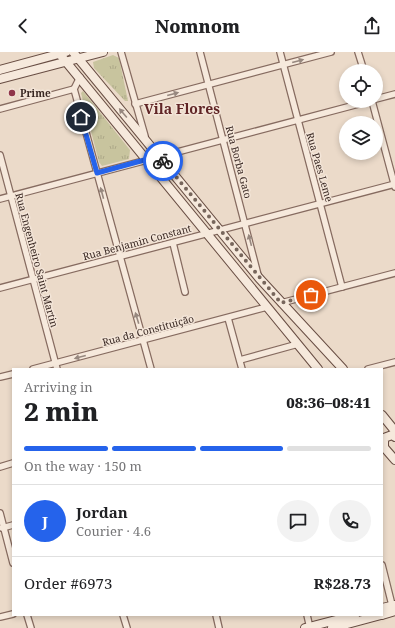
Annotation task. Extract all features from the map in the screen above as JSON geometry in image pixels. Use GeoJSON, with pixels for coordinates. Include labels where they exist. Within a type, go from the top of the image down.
{"type":"FeatureCollection","features":[{"type":"Feature","properties":{"kind":"main road"},"geometry":{"type":"LineString","coordinates":[[0,79],[67,62],[76,55],[103,52]]}},
{"type":"Feature","properties":{"kind":"main road"},"geometry":{"type":"LineString","coordinates":[[0,70],[61,53],[317,368]]}},
{"type":"Feature","properties":{"kind":"main road"},"geometry":{"type":"LineString","coordinates":[[76,55],[259,278],[342,368]]}},
{"type":"Feature","properties":{"kind":"main road"},"geometry":{"type":"LineString","coordinates":[[383,416],[392,424],[395,431]]}},
{"type":"Feature","properties":{"kind":"main road"},"geometry":{"type":"LineString","coordinates":[[395,437],[392,435],[384,438],[383,446],[395,460]]}},
{"type":"Feature","properties":{"kind":"main road"},"geometry":{"type":"LineString","coordinates":[[383,608],[394,606]]}},
{"type":"Feature","properties":{"kind":"main road"},"geometry":{"type":"LineString","coordinates":[[383,614],[394,606]]}},
{"type":"Feature","properties":{"kind":"main road"},"geometry":{"type":"LineString","coordinates":[[309,628],[351,616]]}},
{"type":"Feature","properties":{"kind":"main road"},"geometry":{"type":"LineString","coordinates":[[332,628],[378,616]]}},
{"type":"Feature","properties":{"kind":"street"},"geometry":{"type":"LineString","coordinates":[[121,52],[146,140]]}},
{"type":"Feature","properties":{"kind":"street","name":"Rua Borba Gato"},"geometry":{"type":"LineString","coordinates":[[200,52],[259,278]]}},
{"type":"Feature","properties":{"kind":"street","name":"Rua Paes Leme"},"geometry":{"type":"LineString","coordinates":[[280,52],[322,205],[342,287]]}},
{"type":"Feature","properties":{"kind":"street"},"geometry":{"type":"LineString","coordinates":[[135,104],[331,52]]}},
{"type":"Feature","properties":{"kind":"street"},"geometry":{"type":"LineString","coordinates":[[358,52],[362,64]]}},
{"type":"Feature","properties":{"kind":"street"},"geometry":{"type":"LineString","coordinates":[[80,77],[74,89],[151,368]]}},
{"type":"Feature","properties":{"kind":"street"},"geometry":{"type":"LineString","coordinates":[[0,109],[74,89]]}},
{"type":"Feature","properties":{"kind":"street"},"geometry":{"type":"LineString","coordinates":[[383,97],[395,94]]}},
{"type":"Feature","properties":{"kind":"street"},"geometry":{"type":"LineString","coordinates":[[0,199],[146,159],[345,108]]}},
{"type":"Feature","properties":{"kind":"street"},"geometry":{"type":"LineString","coordinates":[[373,108],[395,185]]}},
{"type":"Feature","properties":{"kind":"street","name":"Rua Engenheiro Saint Martin"},"geometry":{"type":"LineString","coordinates":[[0,155],[56,366]]}},
{"type":"Feature","properties":{"kind":"street","name":"Rua Benjamin Constant"},"geometry":{"type":"LineString","coordinates":[[0,288],[395,185]]}},
{"type":"Feature","properties":{"kind":"street"},"geometry":{"type":"LineString","coordinates":[[173,243],[186,292]]}},
{"type":"Feature","properties":{"kind":"street"},"geometry":{"type":"LineString","coordinates":[[281,303],[395,273]]}},
{"type":"Feature","properties":{"kind":"street","name":"Rua da Constituição"},"geometry":{"type":"LineString","coordinates":[[41,368],[56,366],[144,340],[267,307]]}},
{"type":"Feature","properties":{"kind":"street"},"geometry":{"type":"LineString","coordinates":[[228,318],[242,368]]}},
{"type":"Feature","properties":{"kind":"street"},"geometry":{"type":"LineString","coordinates":[[240,360],[298,344]]}},
{"type":"Feature","properties":{"kind":"street"},"geometry":{"type":"LineString","coordinates":[[372,368],[395,362]]}},
{"type":"Feature","properties":{"kind":"street"},"geometry":{"type":"LineString","coordinates":[[0,377],[12,374]]}},
{"type":"Feature","properties":{"kind":"street"},"geometry":{"type":"LineString","coordinates":[[0,467],[12,463]]}},
{"type":"Feature","properties":{"kind":"street"},"geometry":{"type":"LineString","coordinates":[[0,513],[2,528],[12,559]]}},
{"type":"Feature","properties":{"kind":"street"},"geometry":{"type":"LineString","coordinates":[[2,528],[12,525]]}},
{"type":"Feature","properties":{"kind":"street"},"geometry":{"type":"LineString","coordinates":[[383,568],[394,606]]}},
{"type":"Feature","properties":{"kind":"street"},"geometry":{"type":"LineString","coordinates":[[0,617],[12,614]]}},
{"type":"Feature","properties":{"kind":"street"},"geometry":{"type":"LineString","coordinates":[[27,616],[31,628]]}},
{"type":"Feature","properties":{"kind":"street"},"geometry":{"type":"LineString","coordinates":[[123,616],[127,628]]}},
{"type":"Feature","properties":{"kind":"street"},"geometry":{"type":"LineString","coordinates":[[216,616],[219,628]]}},
{"type":"Feature","properties":{"kind":"street"},"geometry":{"type":"LineString","coordinates":[[307,616],[309,628]]}},
{"type":"Feature","properties":{"kind":"green space"},"geometry":{"type":"Polygon","coordinates":[[[113,55],[119,58],[128,101],[125,101],[94,68],[93,62],[113,55]]]}},
{"type":"Feature","properties":{"kind":"green space"},"geometry":{"type":"Polygon","coordinates":[[[83,91],[130,150],[129,159],[102,166],[99,162],[81,93],[83,91]]]}},
{"type":"Feature","properties":{"kind":"way so far"},"geometry":{"type":"LineString","coordinates":[[163,161],[281,303],[311,295]]}},
{"type":"Feature","properties":{"kind":"place","name":"Prime"},"geometry":{"type":"Point","coordinates":[12,93]}},
{"type":"Feature","properties":{"kind":"district","name":"Vila Flores"},"geometry":{"type":"Point","coordinates":[182,108]}},
{"type":"Feature","properties":{"kind":"route"},"geometry":{"type":"LineString","coordinates":[[81,117],[97,173],[159,156],[163,161]]}}]}
